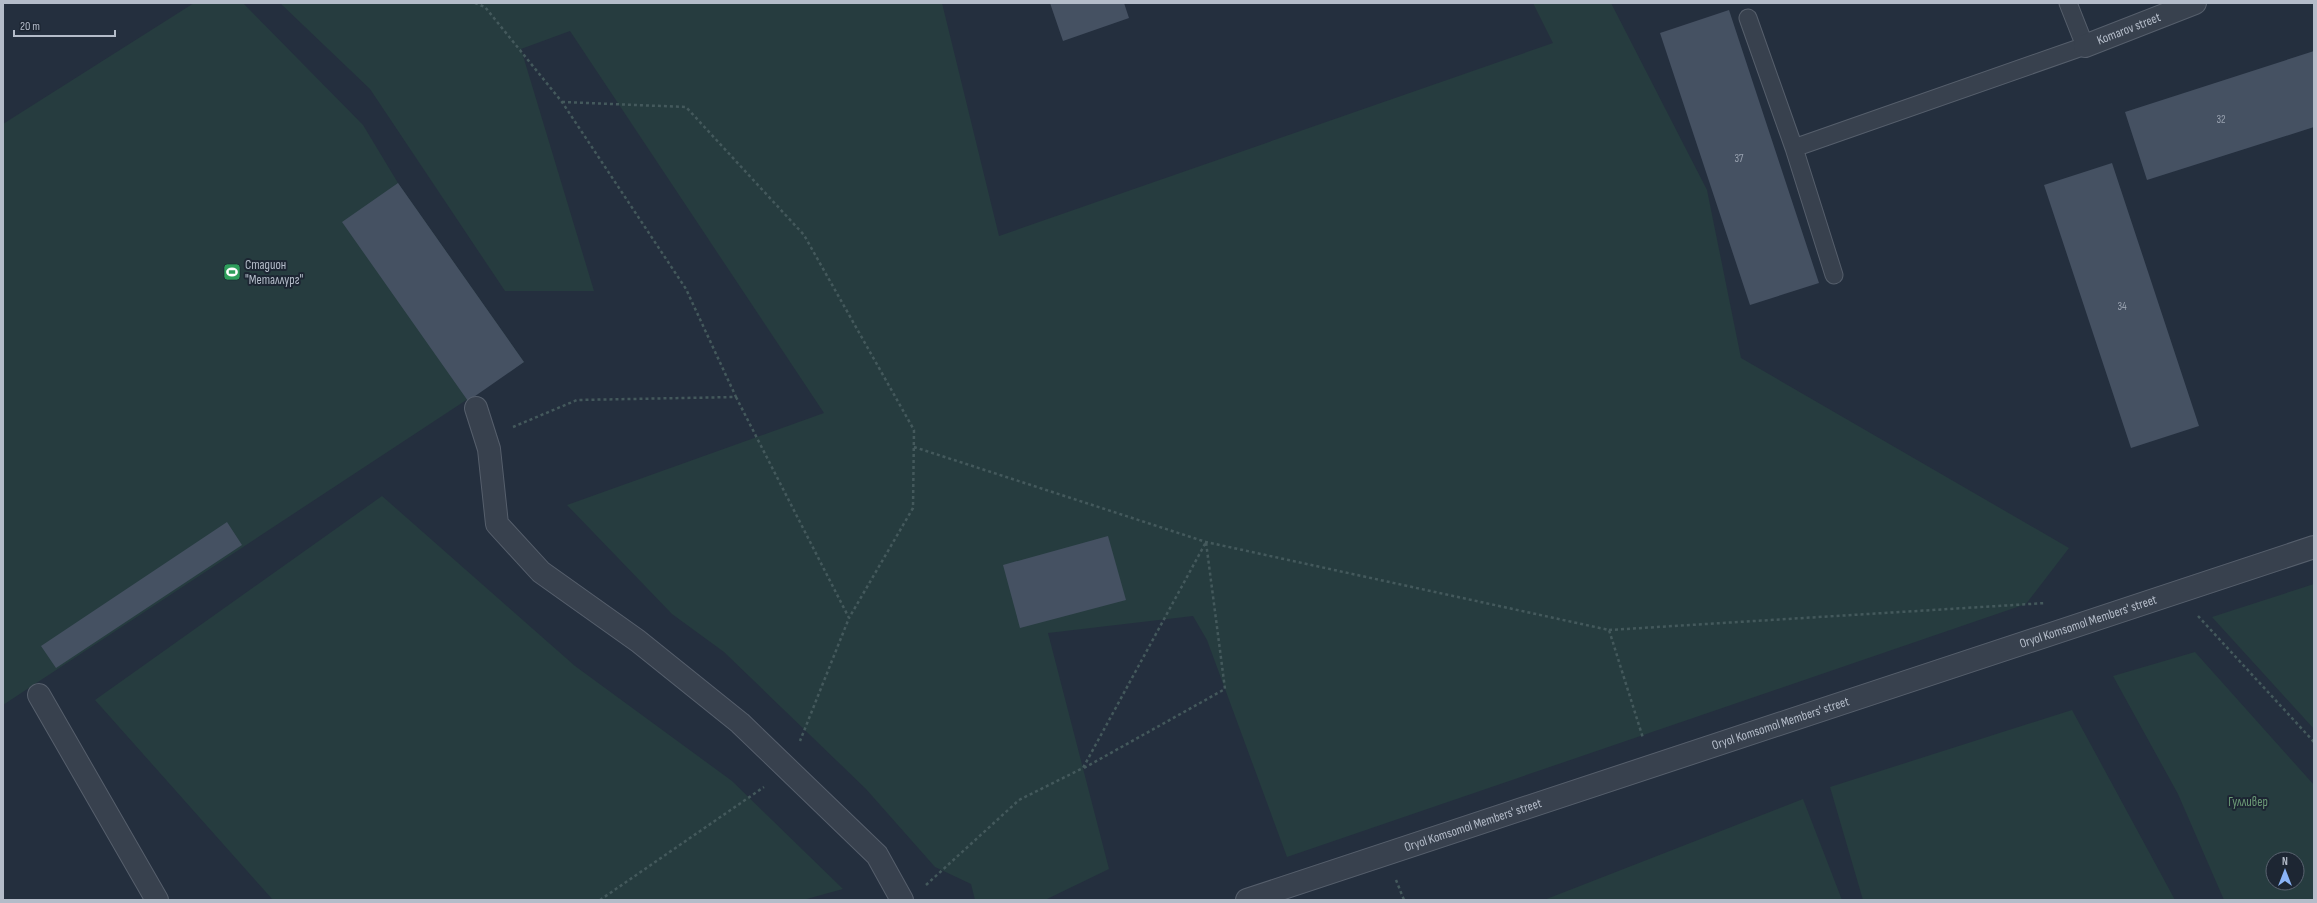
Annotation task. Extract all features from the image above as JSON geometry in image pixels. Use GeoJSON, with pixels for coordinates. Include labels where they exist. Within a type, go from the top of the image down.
{"type":"FeatureCollection","features":[{"type":"Feature","properties":{"kind":"street","name":"Komarov street"},"geometry":{"type":"LineString","coordinates":[[2085,46],[2195,3]]}},
{"type":"Feature","properties":{"kind":"street"},"geometry":{"type":"LineString","coordinates":[[476,408],[489,449],[497,524],[536,567],[638,641],[740,723],[877,855],[902,900]]}},
{"type":"Feature","properties":{"kind":"street","name":"Oryol Komsomol Members' street"},"geometry":{"type":"LineString","coordinates":[[1247,900],[2314,547]]}},
{"type":"Feature","properties":{"kind":"street"},"geometry":{"type":"LineString","coordinates":[[39,695],[157,900]]}},
{"type":"Feature","properties":{"kind":"lane"},"geometry":{"type":"LineString","coordinates":[[1794,148],[2085,46],[2068,3]]}},
{"type":"Feature","properties":{"kind":"lane"},"geometry":{"type":"LineString","coordinates":[[1748,18],[1794,148],[1834,275]]}},
{"type":"Feature","properties":{"kind":"path"},"geometry":{"type":"LineString","coordinates":[[475,3],[486,7],[562,102],[686,289],[736,397],[849,618]]}},
{"type":"Feature","properties":{"kind":"path"},"geometry":{"type":"LineString","coordinates":[[562,102],[686,107],[804,235],[914,430],[913,508],[849,618],[789,770],[600,900]]}},
{"type":"Feature","properties":{"kind":"path"},"geometry":{"type":"LineString","coordinates":[[486,438],[577,400],[736,397]]}},
{"type":"Feature","properties":{"kind":"path"},"geometry":{"type":"LineString","coordinates":[[914,447],[1206,542],[1609,630],[2050,603]]}},
{"type":"Feature","properties":{"kind":"path"},"geometry":{"type":"LineString","coordinates":[[1083,768],[1206,542]]}},
{"type":"Feature","properties":{"kind":"path"},"geometry":{"type":"LineString","coordinates":[[921,890],[1019,800],[1083,768],[1225,689],[1206,542]]}},
{"type":"Feature","properties":{"kind":"path"},"geometry":{"type":"LineString","coordinates":[[2176,593],[2314,742]]}},
{"type":"Feature","properties":{"kind":"path"},"geometry":{"type":"LineString","coordinates":[[1609,630],[1652,766]]}},
{"type":"Feature","properties":{"kind":"green space","name":"Стадион \"Металлург\""},"geometry":{"type":"Polygon","coordinates":[[[194,3],[243,3],[363,125],[398,183],[524,362],[3,705],[3,124],[194,3]]]}},
{"type":"Feature","properties":{"kind":"green space"},"geometry":{"type":"Polygon","coordinates":[[[280,3],[942,3],[999,236],[1553,43],[1533,3],[1611,3],[1707,190],[1741,358],[2069,548],[2026,604],[1287,857],[1207,640],[1193,616],[1048,633],[1109,869],[1045,900],[975,900],[971,884],[935,867],[866,789],[724,652],[672,614],[567,505],[824,413],[570,31],[521,49],[594,291],[505,291],[370,89],[280,3]]]}},
{"type":"Feature","properties":{"kind":"green space"},"geometry":{"type":"Polygon","coordinates":[[[382,496],[575,666],[732,781],[843,889],[803,900],[273,900],[95,700],[382,496]]]}},
{"type":"Feature","properties":{"kind":"green space"},"geometry":{"type":"Polygon","coordinates":[[[2314,584],[2314,729],[2212,617],[2314,584]]]}},
{"type":"Feature","properties":{"kind":"green space","name":"Гулливер"},"geometry":{"type":"Polygon","coordinates":[[[2195,652],[2314,785],[2314,900],[2224,900],[2178,794],[2113,676],[2195,652]]]}},
{"type":"Feature","properties":{"kind":"green space"},"geometry":{"type":"Polygon","coordinates":[[[2072,710],[2175,900],[1863,900],[1830,787],[2072,710]]]}},
{"type":"Feature","properties":{"kind":"green space"},"geometry":{"type":"Polygon","coordinates":[[[1803,799],[1842,900],[1544,900],[1803,799]]]}},
{"type":"Feature","properties":{"kind":"building"},"geometry":{"type":"Polygon","coordinates":[[[1050,3],[1124,3],[1129,18],[1063,41],[1050,3]]]}},
{"type":"Feature","properties":{"kind":"building"},"geometry":{"type":"Polygon","coordinates":[[[1729,10],[1819,283],[1750,305],[1660,33],[1729,10]]]}},
{"type":"Feature","properties":{"kind":"building"},"geometry":{"type":"Polygon","coordinates":[[[2314,51],[2314,127],[2147,180],[2125,112],[2314,51]]]}},
{"type":"Feature","properties":{"kind":"building"},"geometry":{"type":"Polygon","coordinates":[[[2112,163],[2199,426],[2131,448],[2044,185],[2112,163]]]}},
{"type":"Feature","properties":{"kind":"building"},"geometry":{"type":"Polygon","coordinates":[[[398,183],[524,362],[468,401],[342,222],[398,183]]]}},
{"type":"Feature","properties":{"kind":"building"},"geometry":{"type":"Polygon","coordinates":[[[227,522],[242,545],[56,668],[41,646],[227,522]]]}},
{"type":"Feature","properties":{"kind":"building"},"geometry":{"type":"Polygon","coordinates":[[[1108,536],[1126,600],[1020,628],[1003,565],[1108,536]]]}},
{"type":"Feature","properties":{"kind":"place","name":"Стадион \"Металлург\""},"geometry":{"type":"Point","coordinates":[232,272]}}]}
